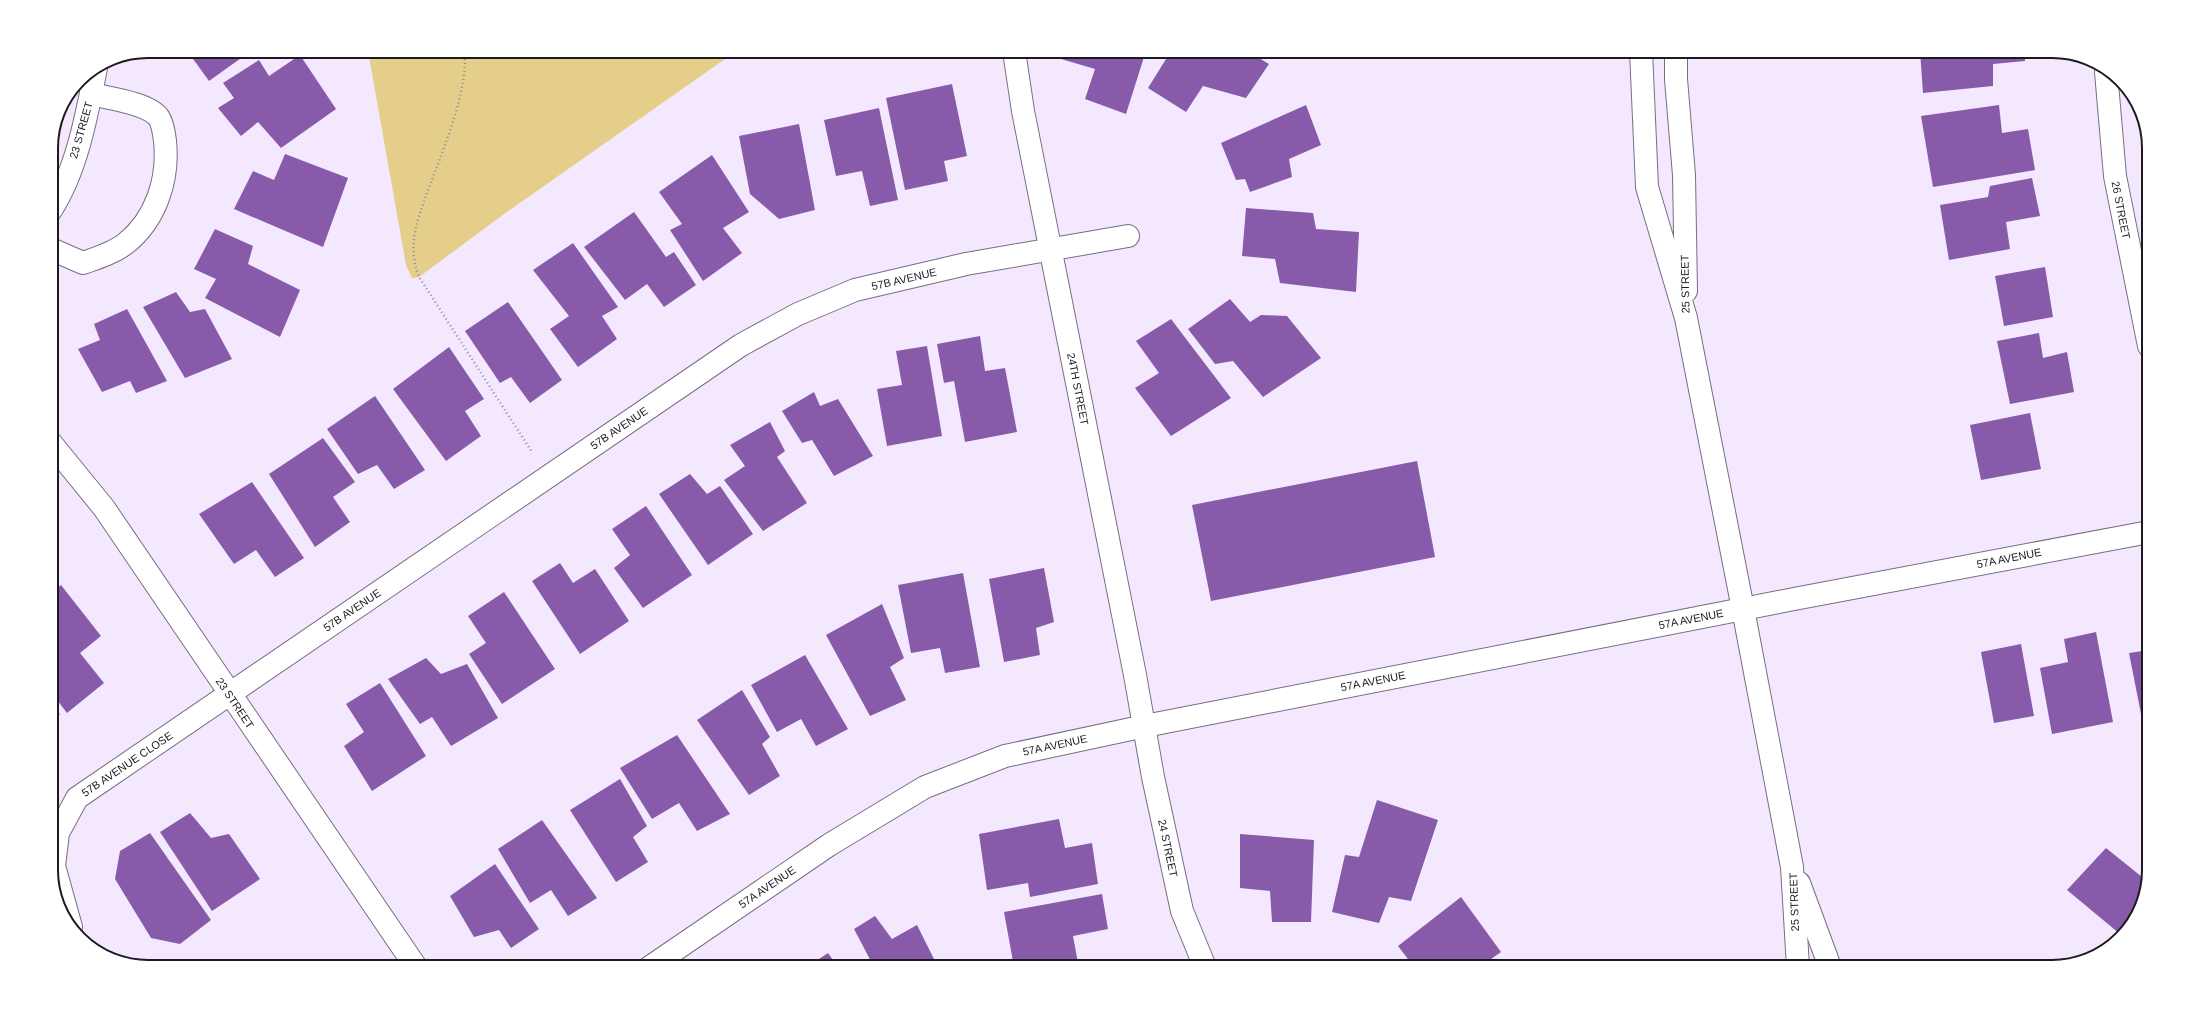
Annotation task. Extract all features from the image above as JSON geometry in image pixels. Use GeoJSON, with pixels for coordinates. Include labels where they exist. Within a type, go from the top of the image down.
{"type":"FeatureCollection","features":[{"type":"Feature","properties":{"kind":"street","name":"24TH STREET"},"geometry":{"type":"LineString","coordinates":[[1014,58],[1050,251],[1144,726]]}},
{"type":"Feature","properties":{"kind":"street","name":"25 STREET"},"geometry":{"type":"LineString","coordinates":[[1641,58],[1647,187],[1686,318]]}},
{"type":"Feature","properties":{"kind":"street","name":"25 STREET"},"geometry":{"type":"LineString","coordinates":[[1676,58],[1676,79],[1684,175],[1686,318]]}},
{"type":"Feature","properties":{"kind":"street","name":"23 STREET"},"geometry":{"type":"LineString","coordinates":[[58,195],[82,134],[95,76]]}},
{"type":"Feature","properties":{"kind":"street","name":"26 STREET"},"geometry":{"type":"LineString","coordinates":[[2106,77],[2114,176],[2142,312]]}},
{"type":"Feature","properties":{"kind":"street","name":"23 STREET"},"geometry":{"type":"LineString","coordinates":[[58,252],[83,262],[124,244],[140,230],[153,211],[166,168],[163,130],[158,117],[141,106],[91,94]]}},
{"type":"Feature","properties":{"kind":"street","name":"57B AVENUE"},"geometry":{"type":"LineString","coordinates":[[229,694],[741,345],[798,314],[855,290],[966,264],[1050,251],[1128,236]]}},
{"type":"Feature","properties":{"kind":"street"},"geometry":{"type":"LineString","coordinates":[[1686,318],[1792,867]]}},
{"type":"Feature","properties":{"kind":"street","name":"23 STREET"},"geometry":{"type":"LineString","coordinates":[[58,452],[104,508],[411,960]]}},
{"type":"Feature","properties":{"kind":"street","name":"57A AVENUE"},"geometry":{"type":"LineString","coordinates":[[660,960],[829,845],[925,787],[1005,756],[1144,726],[1743,609],[2142,533]]}},
{"type":"Feature","properties":{"kind":"street","name":"57B AVENUE CLOSE"},"geometry":{"type":"LineString","coordinates":[[58,833],[77,798],[229,694]]}},
{"type":"Feature","properties":{"kind":"street","name":"24 STREET"},"geometry":{"type":"LineString","coordinates":[[1144,726],[1153,777],[1182,911],[1202,960]]}},
{"type":"Feature","properties":{"kind":"street","name":"25 STREET"},"geometry":{"type":"LineString","coordinates":[[1792,867],[1798,960]]}},
{"type":"Feature","properties":{"kind":"street","name":"25 STREET"},"geometry":{"type":"LineString","coordinates":[[1792,867],[1827,960]]}},
{"type":"Feature","properties":{"kind":"path"},"geometry":{"type":"LineString","coordinates":[[465,58],[463,82],[444,148],[415,229],[413,262],[419,277],[530,448]]}},
{"type":"Feature","properties":{"kind":"shaded area"},"geometry":{"type":"Polygon","coordinates":[[[369,58],[726,58],[504,214],[419,277],[412,278],[406,265],[369,58]]]}},
{"type":"Feature","properties":{"kind":"building"},"geometry":{"type":"Polygon","coordinates":[[[192,58],[241,58],[209,81],[192,58]]]}},
{"type":"Feature","properties":{"kind":"building"},"geometry":{"type":"Polygon","coordinates":[[[296,58],[302,58],[336,109],[281,148],[258,122],[241,136],[218,108],[234,98],[223,83],[259,60],[269,76],[296,58]]]}},
{"type":"Feature","properties":{"kind":"building"},"geometry":{"type":"Polygon","coordinates":[[[1144,58],[1126,114],[1085,99],[1095,69],[1061,59],[1144,58]]]}},
{"type":"Feature","properties":{"kind":"building"},"geometry":{"type":"Polygon","coordinates":[[[1167,58],[1259,58],[1269,64],[1246,98],[1203,86],[1186,112],[1148,88],[1167,58]]]}},
{"type":"Feature","properties":{"kind":"building"},"geometry":{"type":"Polygon","coordinates":[[[1920,58],[2025,58],[2025,61],[1993,64],[1993,86],[1923,93],[1920,58]]]}},
{"type":"Feature","properties":{"kind":"building"},"geometry":{"type":"Polygon","coordinates":[[[952,84],[967,156],[944,161],[948,181],[905,190],[886,98],[952,84]]]}},
{"type":"Feature","properties":{"kind":"building"},"geometry":{"type":"Polygon","coordinates":[[[1306,105],[1321,145],[1289,159],[1292,177],[1250,192],[1245,179],[1236,180],[1221,143],[1306,105]]]}},
{"type":"Feature","properties":{"kind":"building"},"geometry":{"type":"Polygon","coordinates":[[[1999,105],[2002,133],[2028,129],[2035,170],[1933,187],[1921,116],[1999,105]]]}},
{"type":"Feature","properties":{"kind":"building"},"geometry":{"type":"Polygon","coordinates":[[[879,108],[898,200],[870,206],[862,171],[836,176],[824,120],[879,108]]]}},
{"type":"Feature","properties":{"kind":"building"},"geometry":{"type":"Polygon","coordinates":[[[799,124],[815,210],[779,219],[750,194],[739,136],[799,124]]]}},
{"type":"Feature","properties":{"kind":"building"},"geometry":{"type":"Polygon","coordinates":[[[285,154],[348,178],[323,247],[234,209],[253,171],[274,180],[285,154]]]}},
{"type":"Feature","properties":{"kind":"building"},"geometry":{"type":"Polygon","coordinates":[[[712,155],[749,212],[723,228],[742,253],[703,281],[670,230],[682,224],[659,192],[712,155]]]}},
{"type":"Feature","properties":{"kind":"building"},"geometry":{"type":"Polygon","coordinates":[[[2032,178],[2040,216],[2006,222],[2010,249],[1949,260],[1940,205],[1988,197],[1990,186],[2032,178]]]}},
{"type":"Feature","properties":{"kind":"building"},"geometry":{"type":"Polygon","coordinates":[[[1246,208],[1313,213],[1316,229],[1359,232],[1356,292],[1280,283],[1275,259],[1242,256],[1246,208]]]}},
{"type":"Feature","properties":{"kind":"building"},"geometry":{"type":"Polygon","coordinates":[[[634,212],[666,257],[674,252],[696,285],[664,307],[647,284],[625,300],[584,247],[634,212]]]}},
{"type":"Feature","properties":{"kind":"building"},"geometry":{"type":"Polygon","coordinates":[[[215,229],[253,246],[248,264],[300,290],[280,337],[205,298],[216,279],[194,269],[215,229]]]}},
{"type":"Feature","properties":{"kind":"building"},"geometry":{"type":"Polygon","coordinates":[[[573,243],[618,307],[602,316],[617,339],[578,367],[550,329],[569,316],[533,270],[573,243]]]}},
{"type":"Feature","properties":{"kind":"building"},"geometry":{"type":"Polygon","coordinates":[[[2045,267],[2053,317],[2004,326],[1995,276],[2045,267]]]}},
{"type":"Feature","properties":{"kind":"building"},"geometry":{"type":"Polygon","coordinates":[[[176,292],[190,312],[205,309],[232,359],[185,378],[143,307],[176,292]]]}},
{"type":"Feature","properties":{"kind":"building"},"geometry":{"type":"Polygon","coordinates":[[[1230,299],[1250,322],[1261,315],[1287,316],[1321,358],[1263,397],[1233,361],[1215,364],[1188,329],[1230,299]]]}},
{"type":"Feature","properties":{"kind":"building"},"geometry":{"type":"Polygon","coordinates":[[[508,302],[562,380],[530,403],[511,377],[500,383],[465,331],[508,302]]]}},
{"type":"Feature","properties":{"kind":"building"},"geometry":{"type":"Polygon","coordinates":[[[127,309],[167,381],[136,393],[130,381],[102,392],[78,349],[100,340],[94,324],[127,309]]]}},
{"type":"Feature","properties":{"kind":"building"},"geometry":{"type":"Polygon","coordinates":[[[1171,319],[1231,398],[1171,436],[1135,388],[1159,373],[1136,341],[1171,319]]]}},
{"type":"Feature","properties":{"kind":"building"},"geometry":{"type":"Polygon","coordinates":[[[2039,333],[2043,358],[2067,352],[2074,392],[2010,404],[1997,341],[2039,333]]]}},
{"type":"Feature","properties":{"kind":"building"},"geometry":{"type":"Polygon","coordinates":[[[980,336],[985,371],[1005,368],[1017,432],[965,442],[954,381],[944,383],[937,344],[980,336]]]}},
{"type":"Feature","properties":{"kind":"building"},"geometry":{"type":"Polygon","coordinates":[[[927,346],[942,436],[887,446],[877,389],[902,385],[896,351],[927,346]]]}},
{"type":"Feature","properties":{"kind":"building"},"geometry":{"type":"Polygon","coordinates":[[[449,347],[484,399],[465,411],[481,436],[446,461],[393,389],[449,347]]]}},
{"type":"Feature","properties":{"kind":"building"},"geometry":{"type":"Polygon","coordinates":[[[814,392],[820,406],[838,399],[873,456],[834,476],[812,440],[802,443],[782,411],[814,392]]]}},
{"type":"Feature","properties":{"kind":"building"},"geometry":{"type":"Polygon","coordinates":[[[375,396],[425,470],[394,489],[377,465],[358,474],[327,429],[375,396]]]}},
{"type":"Feature","properties":{"kind":"building"},"geometry":{"type":"Polygon","coordinates":[[[2030,413],[2041,469],[1981,480],[1970,425],[2030,413]]]}},
{"type":"Feature","properties":{"kind":"building"},"geometry":{"type":"Polygon","coordinates":[[[770,422],[785,451],[777,457],[807,503],[763,531],[724,480],[745,466],[730,445],[770,422]]]}},
{"type":"Feature","properties":{"kind":"building"},"geometry":{"type":"Polygon","coordinates":[[[323,438],[355,482],[333,497],[350,522],[315,547],[269,474],[323,438]]]}},
{"type":"Feature","properties":{"kind":"building"},"geometry":{"type":"Polygon","coordinates":[[[1417,461],[1435,557],[1211,601],[1192,505],[1417,461]]]}},
{"type":"Feature","properties":{"kind":"building"},"geometry":{"type":"Polygon","coordinates":[[[690,474],[707,494],[720,486],[753,534],[708,565],[659,494],[690,474]]]}},
{"type":"Feature","properties":{"kind":"building"},"geometry":{"type":"Polygon","coordinates":[[[252,482],[304,558],[275,577],[256,550],[234,564],[199,514],[252,482]]]}},
{"type":"Feature","properties":{"kind":"building"},"geometry":{"type":"Polygon","coordinates":[[[646,506],[692,575],[643,608],[614,568],[630,555],[612,529],[646,506]]]}},
{"type":"Feature","properties":{"kind":"building"},"geometry":{"type":"Polygon","coordinates":[[[560,563],[573,583],[595,569],[629,621],[580,654],[532,581],[560,563]]]}},
{"type":"Feature","properties":{"kind":"building"},"geometry":{"type":"Polygon","coordinates":[[[1044,568],[1054,622],[1036,628],[1040,655],[1004,662],[989,579],[1044,568]]]}},
{"type":"Feature","properties":{"kind":"building"},"geometry":{"type":"Polygon","coordinates":[[[963,573],[980,667],[945,673],[940,648],[911,653],[898,585],[963,573]]]}},
{"type":"Feature","properties":{"kind":"building"},"geometry":{"type":"Polygon","coordinates":[[[61,585],[101,636],[80,653],[104,683],[67,713],[58,701],[58,587],[61,585]]]}},
{"type":"Feature","properties":{"kind":"building"},"geometry":{"type":"Polygon","coordinates":[[[504,592],[555,669],[502,704],[469,654],[486,643],[468,616],[504,592]]]}},
{"type":"Feature","properties":{"kind":"building"},"geometry":{"type":"Polygon","coordinates":[[[882,604],[904,658],[890,667],[906,700],[870,716],[826,635],[882,604]]]}},
{"type":"Feature","properties":{"kind":"building"},"geometry":{"type":"Polygon","coordinates":[[[2096,632],[2113,722],[2052,734],[2040,668],[2068,662],[2064,639],[2096,632]]]}},
{"type":"Feature","properties":{"kind":"building"},"geometry":{"type":"Polygon","coordinates":[[[2021,644],[2034,716],[1994,723],[1981,652],[2021,644]]]}},
{"type":"Feature","properties":{"kind":"building"},"geometry":{"type":"Polygon","coordinates":[[[2142,651],[2141,714],[2129,653],[2142,651]]]}},
{"type":"Feature","properties":{"kind":"building"},"geometry":{"type":"Polygon","coordinates":[[[805,655],[848,729],[816,746],[801,719],[777,732],[751,685],[805,655]]]}},
{"type":"Feature","properties":{"kind":"building"},"geometry":{"type":"Polygon","coordinates":[[[426,658],[441,674],[467,664],[498,718],[451,746],[432,717],[420,724],[388,679],[426,658]]]}},
{"type":"Feature","properties":{"kind":"building"},"geometry":{"type":"Polygon","coordinates":[[[380,683],[426,756],[372,791],[344,746],[364,732],[346,704],[380,683]]]}},
{"type":"Feature","properties":{"kind":"building"},"geometry":{"type":"Polygon","coordinates":[[[742,690],[770,737],[762,744],[780,776],[749,795],[697,720],[742,690]]]}},
{"type":"Feature","properties":{"kind":"building"},"geometry":{"type":"Polygon","coordinates":[[[677,735],[730,814],[697,831],[679,803],[652,819],[620,768],[677,735]]]}},
{"type":"Feature","properties":{"kind":"building"},"geometry":{"type":"Polygon","coordinates":[[[620,779],[647,826],[633,837],[648,862],[616,882],[570,810],[620,779]]]}},
{"type":"Feature","properties":{"kind":"building"},"geometry":{"type":"Polygon","coordinates":[[[1377,800],[1438,820],[1411,901],[1389,897],[1379,923],[1332,912],[1345,855],[1359,857],[1377,800]]]}},
{"type":"Feature","properties":{"kind":"building"},"geometry":{"type":"Polygon","coordinates":[[[190,813],[211,838],[229,834],[260,879],[212,911],[160,832],[190,813]]]}},
{"type":"Feature","properties":{"kind":"building"},"geometry":{"type":"Polygon","coordinates":[[[1059,819],[1065,848],[1092,843],[1098,884],[1030,897],[1028,883],[987,890],[979,834],[1059,819]]]}},
{"type":"Feature","properties":{"kind":"building"},"geometry":{"type":"Polygon","coordinates":[[[542,820],[597,898],[568,916],[551,890],[530,903],[498,849],[542,820]]]}},
{"type":"Feature","properties":{"kind":"building"},"geometry":{"type":"Polygon","coordinates":[[[150,833],[211,920],[180,944],[151,938],[115,879],[120,851],[150,833]]]}},
{"type":"Feature","properties":{"kind":"building"},"geometry":{"type":"Polygon","coordinates":[[[1240,834],[1314,840],[1311,922],[1272,922],[1270,891],[1240,888],[1240,834]]]}},
{"type":"Feature","properties":{"kind":"building"},"geometry":{"type":"Polygon","coordinates":[[[2106,848],[2141,877],[2135,904],[2130,915],[2118,932],[2067,890],[2106,848]]]}},
{"type":"Feature","properties":{"kind":"building"},"geometry":{"type":"Polygon","coordinates":[[[495,864],[539,929],[511,948],[499,930],[474,937],[450,896],[495,864]]]}},
{"type":"Feature","properties":{"kind":"building"},"geometry":{"type":"Polygon","coordinates":[[[1102,894],[1108,929],[1073,936],[1077,960],[1013,960],[1004,912],[1102,894]]]}},
{"type":"Feature","properties":{"kind":"building"},"geometry":{"type":"Polygon","coordinates":[[[1461,897],[1501,952],[1490,960],[1409,960],[1398,946],[1461,897]]]}},
{"type":"Feature","properties":{"kind":"building"},"geometry":{"type":"Polygon","coordinates":[[[875,916],[892,939],[917,925],[934,960],[870,960],[854,929],[875,916]]]}},
{"type":"Feature","properties":{"kind":"building"},"geometry":{"type":"Polygon","coordinates":[[[828,953],[833,960],[818,960],[828,953]]]}}]}
